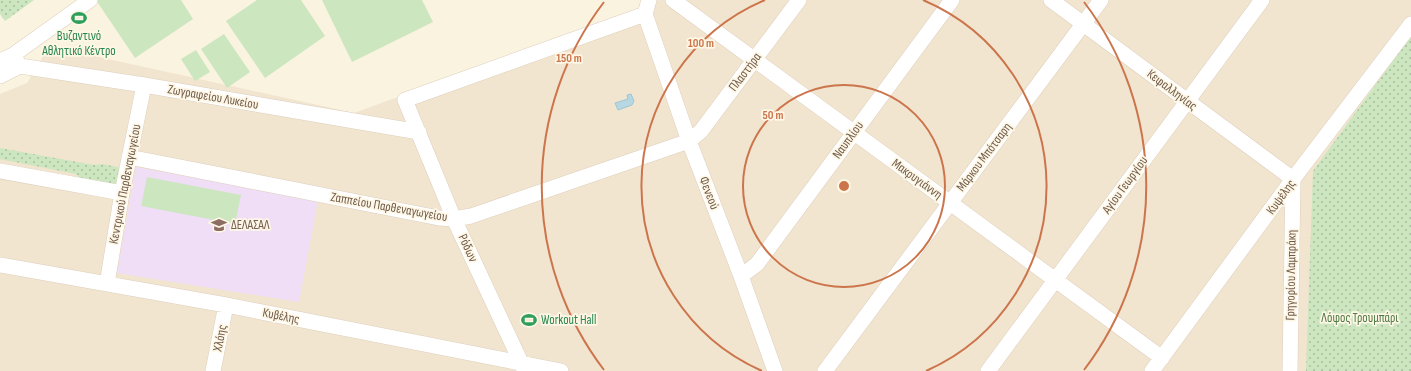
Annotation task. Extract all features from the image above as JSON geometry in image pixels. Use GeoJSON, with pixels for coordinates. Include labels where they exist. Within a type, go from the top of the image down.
{"type":"FeatureCollection","features":[{"type":"Feature","properties":{"kind":"street"},"geometry":{"type":"LineString","coordinates":[[0,76],[11,61],[90,0]]}},
{"type":"Feature","properties":{"kind":"street","name":"Μακρυγιάννη"},"geometry":{"type":"LineString","coordinates":[[672,0],[1162,358]]}},
{"type":"Feature","properties":{"kind":"street","name":"Πλαστήρα"},"geometry":{"type":"LineString","coordinates":[[689,141],[701,131],[799,0]]}},
{"type":"Feature","properties":{"kind":"street","name":"Ναυπλίου"},"geometry":{"type":"LineString","coordinates":[[741,276],[757,264],[952,0]]}},
{"type":"Feature","properties":{"kind":"street","name":"Κεφαλληνίας"},"geometry":{"type":"LineString","coordinates":[[1051,0],[1293,179]]}},
{"type":"Feature","properties":{"kind":"street","name":"Μάρκου Μπότσαρη"},"geometry":{"type":"LineString","coordinates":[[825,371],[1100,0]]}},
{"type":"Feature","properties":{"kind":"street","name":"Αγίου Γεωργίου"},"geometry":{"type":"LineString","coordinates":[[988,371],[1262,0]]}},
{"type":"Feature","properties":{"kind":"street","name":"Ρόδων"},"geometry":{"type":"LineString","coordinates":[[524,367],[454,219],[406,100],[647,7]]}},
{"type":"Feature","properties":{"kind":"street","name":"Φενεού"},"geometry":{"type":"LineString","coordinates":[[647,7],[689,141],[741,276],[775,371]]}},
{"type":"Feature","properties":{"kind":"street","name":"Κυψέλης"},"geometry":{"type":"LineString","coordinates":[[1152,371],[1293,179],[1411,24]]}},
{"type":"Feature","properties":{"kind":"street","name":"Ζωγραφείου Λυκείου"},"geometry":{"type":"LineString","coordinates":[[11,61],[419,132]]}},
{"type":"Feature","properties":{"kind":"street","name":"Κεντρικού Παρθεναγωγείου"},"geometry":{"type":"LineString","coordinates":[[107,284],[122,193],[144,85]]}},
{"type":"Feature","properties":{"kind":"street","name":"Ζαππείου Παρθεναγωγείου"},"geometry":{"type":"LineString","coordinates":[[129,157],[439,218],[454,219],[471,216],[689,141]]}},
{"type":"Feature","properties":{"kind":"street"},"geometry":{"type":"LineString","coordinates":[[0,171],[122,193]]}},
{"type":"Feature","properties":{"kind":"street","name":"Γρηγορίου Λαμπράκη"},"geometry":{"type":"LineString","coordinates":[[1290,371],[1293,179]]}},
{"type":"Feature","properties":{"kind":"street","name":"Κυβέλης"},"geometry":{"type":"LineString","coordinates":[[0,265],[226,305],[524,367],[561,371]]}},
{"type":"Feature","properties":{"kind":"street","name":"Χλόης"},"geometry":{"type":"LineString","coordinates":[[213,371],[226,305]]}},
{"type":"Feature","properties":{"kind":"shaded area"},"geometry":{"type":"Polygon","coordinates":[[[644,0],[1411,0],[1411,371],[0,371],[0,94],[27,83],[49,46],[354,113],[640,9],[644,0]]]}},
{"type":"Feature","properties":{"kind":"shaded area","name":"ΔΕΛΑΣΑΛ"},"geometry":{"type":"Polygon","coordinates":[[[136,167],[318,200],[299,302],[117,273],[136,167]]]}},
{"type":"Feature","properties":{"kind":"green space"},"geometry":{"type":"Polygon","coordinates":[[[0,0],[34,0],[5,21],[0,14],[0,0]]]}},
{"type":"Feature","properties":{"kind":"green space"},"geometry":{"type":"Polygon","coordinates":[[[96,0],[181,0],[193,19],[135,58],[96,0]]]}},
{"type":"Feature","properties":{"kind":"green space"},"geometry":{"type":"Polygon","coordinates":[[[257,0],[301,0],[325,36],[265,78],[226,21],[257,0]]]}},
{"type":"Feature","properties":{"kind":"green space"},"geometry":{"type":"Polygon","coordinates":[[[322,0],[422,0],[433,22],[352,62],[322,0]]]}},
{"type":"Feature","properties":{"kind":"green space"},"geometry":{"type":"Polygon","coordinates":[[[224,34],[250,72],[227,88],[201,49],[224,34]]]}},
{"type":"Feature","properties":{"kind":"green space","name":"Λόφος Τρουμπάρι"},"geometry":{"type":"Polygon","coordinates":[[[1411,36],[1411,371],[1306,371],[1313,171],[1411,36]]]}},
{"type":"Feature","properties":{"kind":"green space"},"geometry":{"type":"Polygon","coordinates":[[[196,50],[210,72],[195,81],[181,59],[196,50]]]}},
{"type":"Feature","properties":{"kind":"green space"},"geometry":{"type":"Polygon","coordinates":[[[0,148],[94,165],[103,164],[122,168],[118,187],[81,180],[76,174],[0,159],[0,148]]]}},
{"type":"Feature","properties":{"kind":"green space"},"geometry":{"type":"Polygon","coordinates":[[[147,177],[241,195],[235,224],[141,206],[147,177]]]}},
{"type":"Feature","properties":{"kind":"water"},"geometry":{"type":"Polygon","coordinates":[[[631,94],[634,101],[632,105],[618,110],[615,103],[628,99],[627,95],[631,94]]]}},
{"type":"Feature","properties":{"kind":"place","name":"Βυζαντινό Αθλητικό Κέντρο"},"geometry":{"type":"Point","coordinates":[79,18]}},
{"type":"Feature","properties":{"kind":"place","name":"ΔΕΛΑΣΑΛ"},"geometry":{"type":"Point","coordinates":[219,225]}},
{"type":"Feature","properties":{"kind":"place","name":"Workout Hall"},"geometry":{"type":"Point","coordinates":[529,320]}}]}
